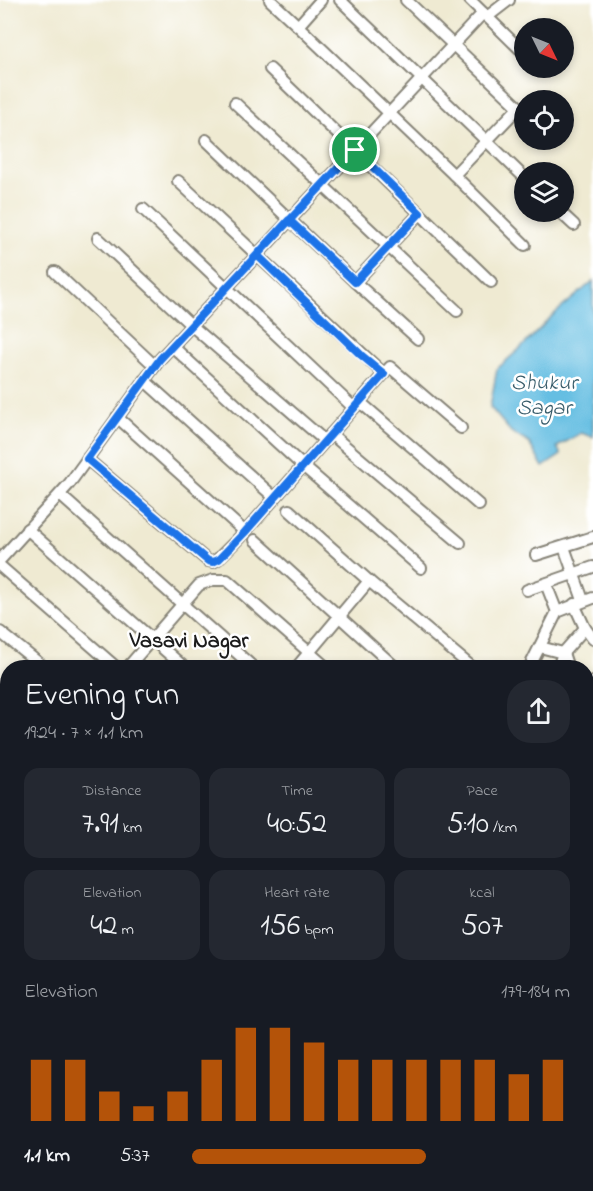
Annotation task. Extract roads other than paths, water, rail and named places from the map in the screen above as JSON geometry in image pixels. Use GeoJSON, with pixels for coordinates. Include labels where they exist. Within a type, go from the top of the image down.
{"type":"FeatureCollection","features":[{"type":"Feature","properties":{"kind":"street"},"geometry":{"type":"LineString","coordinates":[[270,0],[525,245]]}},
{"type":"Feature","properties":{"kind":"street"},"geometry":{"type":"LineString","coordinates":[[298,26],[321,0]]}},
{"type":"Feature","properties":{"kind":"street"},"geometry":{"type":"LineString","coordinates":[[340,0],[514,168]]}},
{"type":"Feature","properties":{"kind":"street"},"geometry":{"type":"LineString","coordinates":[[406,0],[514,102]]}},
{"type":"Feature","properties":{"kind":"street"},"geometry":{"type":"LineString","coordinates":[[470,0],[514,43]]}},
{"type":"Feature","properties":{"kind":"street"},"geometry":{"type":"LineString","coordinates":[[0,560],[60,495],[144,380],[191,325],[453,45],[485,15],[509,0]]}},
{"type":"Feature","properties":{"kind":"street"},"geometry":{"type":"LineString","coordinates":[[270,69],[491,282]]}},
{"type":"Feature","properties":{"kind":"street"},"geometry":{"type":"LineString","coordinates":[[235,103],[456,310]]}},
{"type":"Feature","properties":{"kind":"street"},"geometry":{"type":"LineString","coordinates":[[454,175],[486,141],[514,117]]}},
{"type":"Feature","properties":{"kind":"street"},"geometry":{"type":"LineString","coordinates":[[206,140],[418,339]]}},
{"type":"Feature","properties":{"kind":"street"},"geometry":{"type":"LineString","coordinates":[[178,181],[361,355],[384,374]]}},
{"type":"Feature","properties":{"kind":"street"},"geometry":{"type":"LineString","coordinates":[[143,209],[225,288],[357,405],[479,505]]}},
{"type":"Feature","properties":{"kind":"street"},"geometry":{"type":"LineString","coordinates":[[355,282],[420,213]]}},
{"type":"Feature","properties":{"kind":"street"},"geometry":{"type":"LineString","coordinates":[[571,222],[574,225]]}},
{"type":"Feature","properties":{"kind":"street"},"geometry":{"type":"LineString","coordinates":[[98,238],[191,325],[460,543]]}},
{"type":"Feature","properties":{"kind":"street"},"geometry":{"type":"LineString","coordinates":[[55,272],[155,366]]}},
{"type":"Feature","properties":{"kind":"street"},"geometry":{"type":"LineString","coordinates":[[172,346],[303,466],[421,568]]}},
{"type":"Feature","properties":{"kind":"street"},"geometry":{"type":"LineString","coordinates":[[87,459],[208,561],[213,562],[219,559],[245,532],[390,367],[461,428]]}},
{"type":"Feature","properties":{"kind":"street"},"geometry":{"type":"LineString","coordinates":[[144,380],[275,498]]}},
{"type":"Feature","properties":{"kind":"street"},"geometry":{"type":"LineString","coordinates":[[117,417],[245,532]]}},
{"type":"Feature","properties":{"kind":"street"},"geometry":{"type":"LineString","coordinates":[[60,495],[245,660]]}},
{"type":"Feature","properties":{"kind":"street"},"geometry":{"type":"LineString","coordinates":[[289,510],[463,660]]}},
{"type":"Feature","properties":{"kind":"street"},"geometry":{"type":"LineString","coordinates":[[27,529],[176,660]]}},
{"type":"Feature","properties":{"kind":"street"},"geometry":{"type":"LineString","coordinates":[[536,555],[593,537]]}},
{"type":"Feature","properties":{"kind":"street"},"geometry":{"type":"LineString","coordinates":[[255,540],[387,660]]}},
{"type":"Feature","properties":{"kind":"street"},"geometry":{"type":"LineString","coordinates":[[564,547],[583,601],[585,628],[593,639]]}},
{"type":"Feature","properties":{"kind":"street"},"geometry":{"type":"LineString","coordinates":[[0,566],[108,660]]}},
{"type":"Feature","properties":{"kind":"street"},"geometry":{"type":"LineString","coordinates":[[527,590],[593,567]]}},
{"type":"Feature","properties":{"kind":"street"},"geometry":{"type":"LineString","coordinates":[[134,660],[199,585],[213,580],[227,580],[318,660]]}},
{"type":"Feature","properties":{"kind":"street"},"geometry":{"type":"LineString","coordinates":[[302,660],[369,581]]}},
{"type":"Feature","properties":{"kind":"street"},"geometry":{"type":"LineString","coordinates":[[546,584],[557,612]]}},
{"type":"Feature","properties":{"kind":"street"},"geometry":{"type":"LineString","coordinates":[[534,660],[557,612],[583,601]]}},
{"type":"Feature","properties":{"kind":"street"},"geometry":{"type":"LineString","coordinates":[[561,660],[563,653],[585,628]]}},
{"type":"Feature","properties":{"kind":"street"},"geometry":{"type":"LineString","coordinates":[[0,632],[35,660]]}},
{"type":"Feature","properties":{"kind":"street"},"geometry":{"type":"LineString","coordinates":[[540,647],[563,653]]}},
{"type":"Feature","properties":{"kind":"street"},"geometry":{"type":"LineString","coordinates":[[563,653],[565,660]]}},
{"type":"Feature","properties":{"kind":"water","name":"Shukur Sagar"},"geometry":{"type":"Polygon","coordinates":[[[593,281],[593,437],[581,433],[557,447],[561,455],[543,467],[529,443],[511,432],[490,407],[497,369],[553,315],[593,281]]]}},
{"type":"Feature","properties":{"kind":"district","name":"Vasavi Nagar"},"geometry":{"type":"Point","coordinates":[189,639]}}]}
